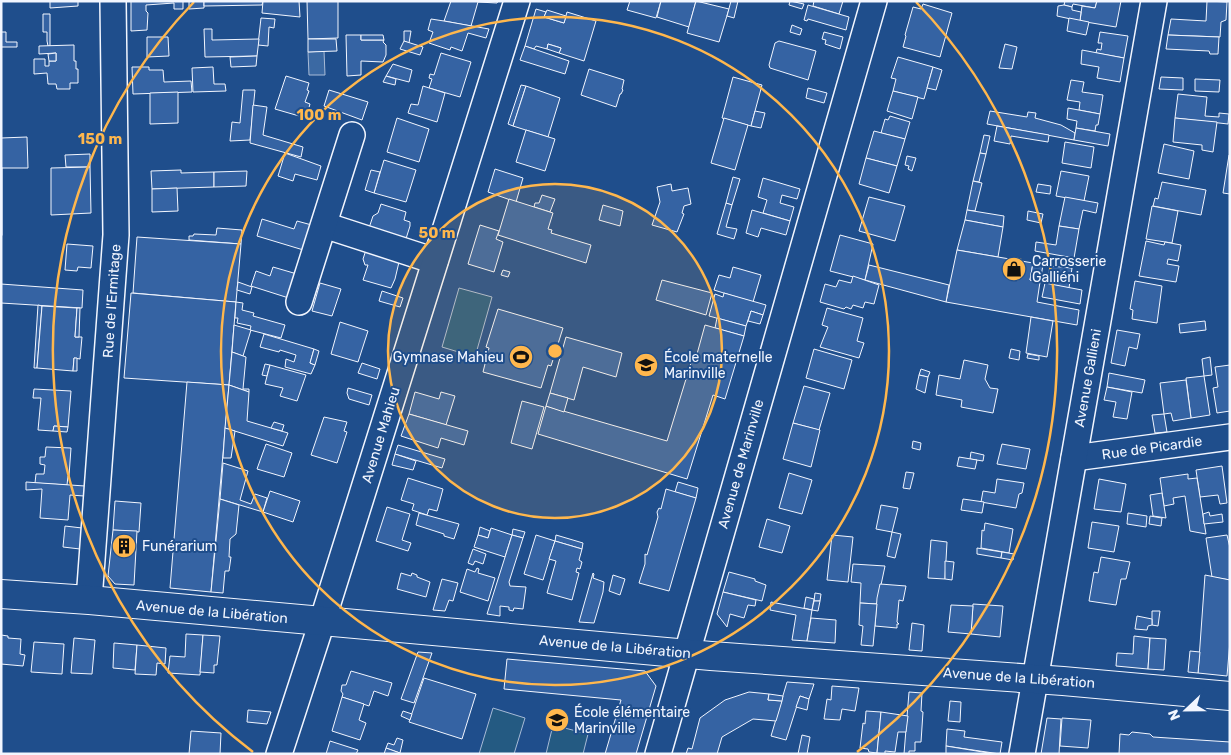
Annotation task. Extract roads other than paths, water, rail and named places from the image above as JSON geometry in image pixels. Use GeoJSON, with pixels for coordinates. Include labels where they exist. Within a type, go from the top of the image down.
{"type":"FeatureCollection","features":[{"type":"Feature","properties":{"kind":"main road","name":"Avenue de la Libération"},"geometry":{"type":"LineString","coordinates":[[1,594],[89,600],[687,654],[1035,679],[1230,696]]}},
{"type":"Feature","properties":{"kind":"street","name":"Rue de l'Ermitage"},"geometry":{"type":"LineString","coordinates":[[89,600],[116,236],[113,1]]}},
{"type":"Feature","properties":{"kind":"street","name":"Avenue Mahieu"},"geometry":{"type":"LineString","coordinates":[[279,754],[517,1]]}},
{"type":"Feature","properties":{"kind":"street","name":"Avenue de Marinville"},"geometry":{"type":"LineString","coordinates":[[658,754],[874,1]]}},
{"type":"Feature","properties":{"kind":"street","name":"Avenue Gallieni"},"geometry":{"type":"LineString","coordinates":[[1022,754],[1154,1]]}},
{"type":"Feature","properties":{"kind":"street"},"geometry":{"type":"LineString","coordinates":[[299,302],[352,135]]}},
{"type":"Feature","properties":{"kind":"street"},"geometry":{"type":"LineString","coordinates":[[324,225],[435,260]]}},
{"type":"Feature","properties":{"kind":"street","name":"Rue de Picardie"},"geometry":{"type":"LineString","coordinates":[[1074,458],[1230,437]]}},
{"type":"Feature","properties":{"kind":"place","name":"Carrosserie Galliéni"},"geometry":{"type":"Point","coordinates":[1014,269]}},
{"type":"Feature","properties":{"kind":"place","name":"Gymnase Mahieu"},"geometry":{"type":"Point","coordinates":[521,357]}},
{"type":"Feature","properties":{"kind":"place","name":"École maternelle Marinville"},"geometry":{"type":"Point","coordinates":[646,365]}},
{"type":"Feature","properties":{"kind":"place","name":"Funérarium"},"geometry":{"type":"Point","coordinates":[124,546]}},
{"type":"Feature","properties":{"kind":"place","name":"École élémentaire Marinville"},"geometry":{"type":"Point","coordinates":[557,720]}}]}
